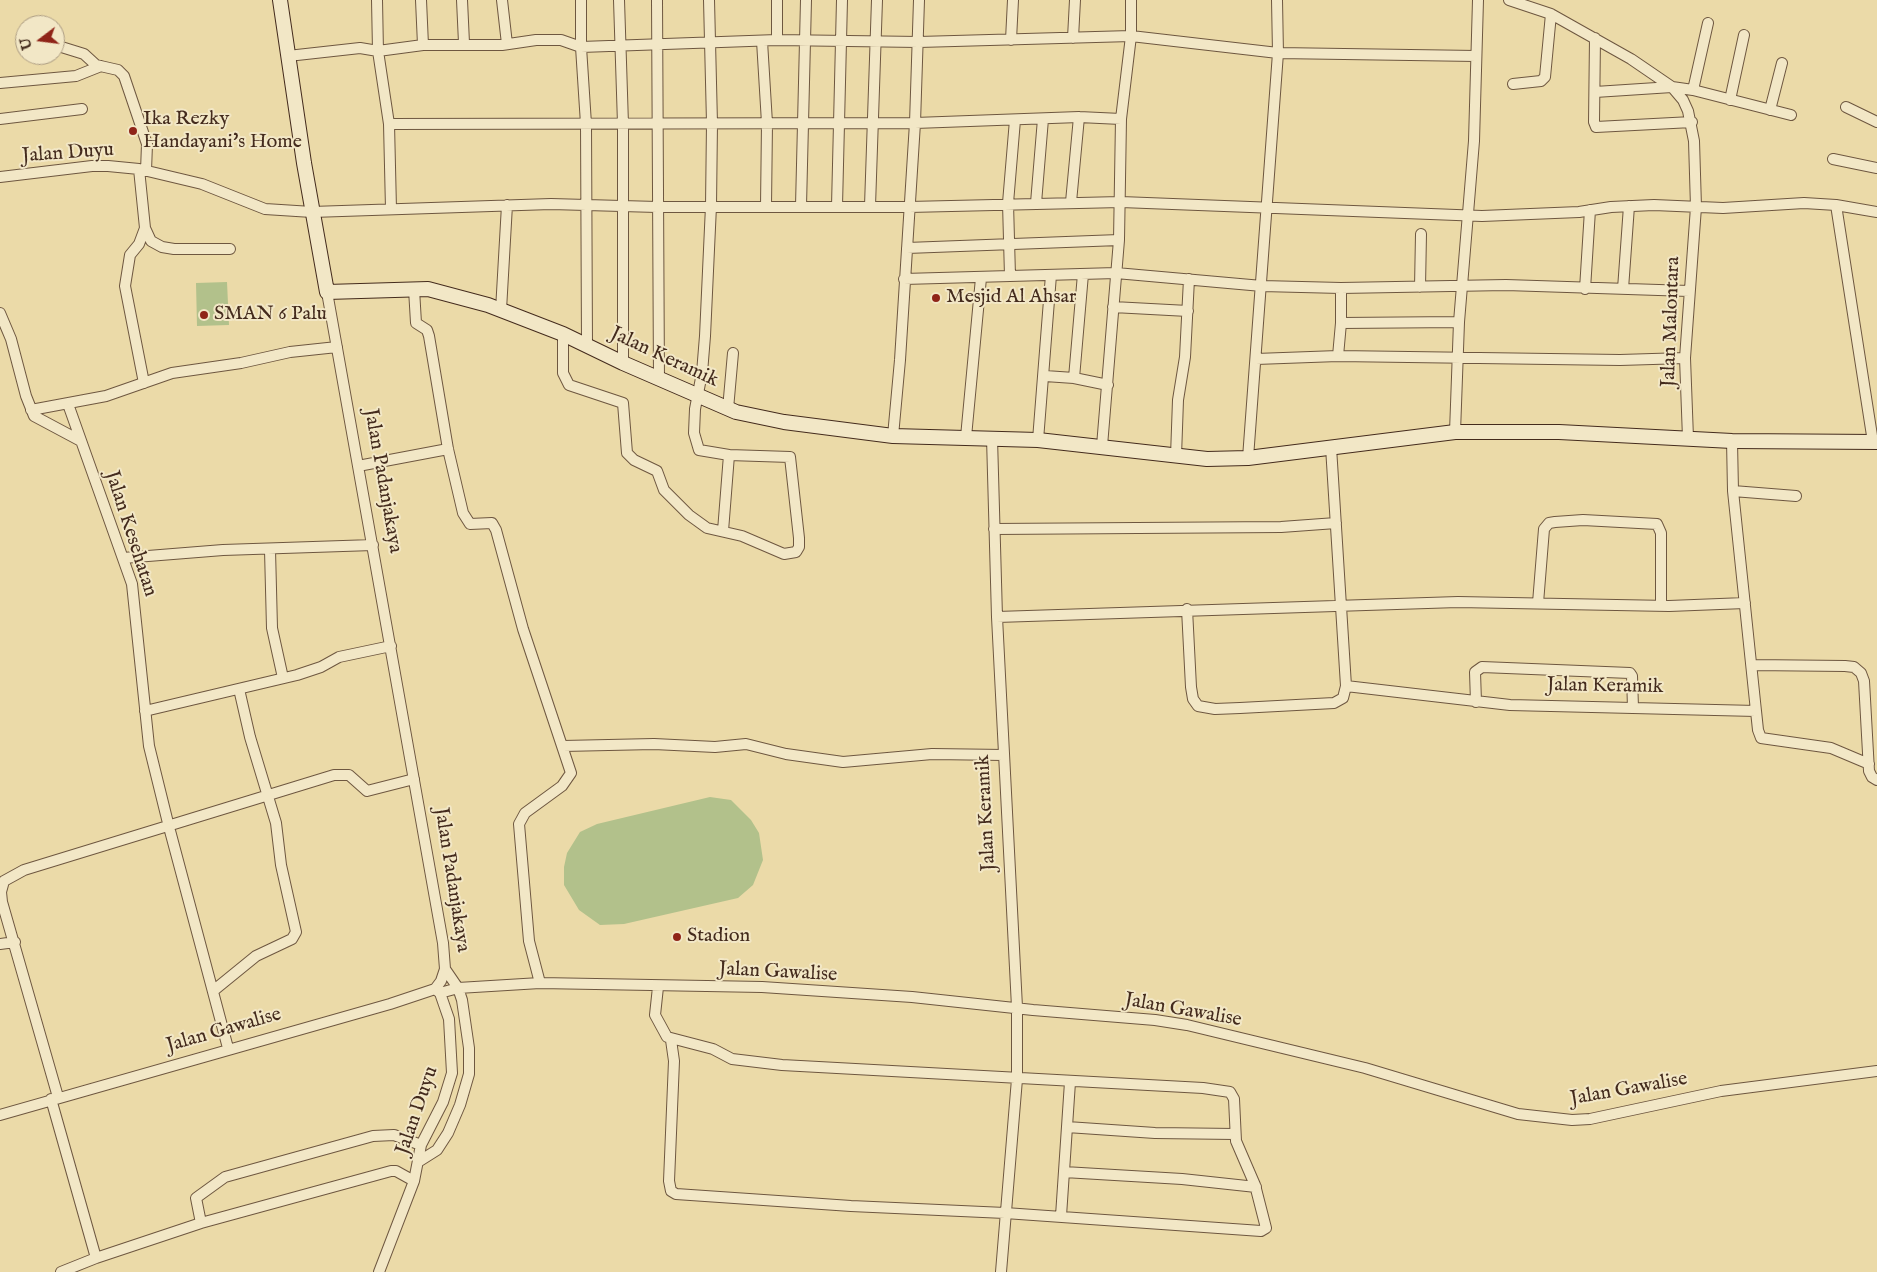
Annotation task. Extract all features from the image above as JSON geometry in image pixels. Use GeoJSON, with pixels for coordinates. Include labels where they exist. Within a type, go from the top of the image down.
{"type":"FeatureCollection","features":[{"type":"Feature","properties":{"kind":"street","name":"Jalan Padanjakaya"},"geometry":{"type":"LineString","coordinates":[[280,0],[312,212],[391,646],[443,943],[445,969]]}},
{"type":"Feature","properties":{"kind":"street"},"geometry":{"type":"LineString","coordinates":[[377,0],[378,51],[389,124],[391,208]]}},
{"type":"Feature","properties":{"kind":"street"},"geometry":{"type":"LineString","coordinates":[[421,0],[423,45]]}},
{"type":"Feature","properties":{"kind":"street"},"geometry":{"type":"LineString","coordinates":[[462,0],[464,43]]}},
{"type":"Feature","properties":{"kind":"street"},"geometry":{"type":"LineString","coordinates":[[502,0],[507,44]]}},
{"type":"Feature","properties":{"kind":"street"},"geometry":{"type":"LineString","coordinates":[[581,0],[581,47],[586,124],[586,344]]}},
{"type":"Feature","properties":{"kind":"street"},"geometry":{"type":"LineString","coordinates":[[619,0],[623,124],[623,363]]}},
{"type":"Feature","properties":{"kind":"street"},"geometry":{"type":"LineString","coordinates":[[657,0],[659,124],[657,207],[660,380]]}},
{"type":"Feature","properties":{"kind":"street"},"geometry":{"type":"LineString","coordinates":[[563,334],[563,373],[569,385],[622,402],[626,450],[629,456],[657,471],[664,490],[697,523],[707,528],[742,536],[784,554],[793,554],[799,547],[790,456],[729,455],[699,450],[694,433],[705,336],[711,206],[712,123],[708,0]]}},
{"type":"Feature","properties":{"kind":"street"},"geometry":{"type":"LineString","coordinates":[[777,0],[778,40]]}},
{"type":"Feature","properties":{"kind":"street"},"geometry":{"type":"LineString","coordinates":[[801,206],[806,0]]}},
{"type":"Feature","properties":{"kind":"street"},"geometry":{"type":"LineString","coordinates":[[837,206],[842,0]]}},
{"type":"Feature","properties":{"kind":"street"},"geometry":{"type":"LineString","coordinates":[[870,206],[874,122],[876,0]]}},
{"type":"Feature","properties":{"kind":"street"},"geometry":{"type":"LineString","coordinates":[[893,436],[900,360],[915,123],[919,0]]}},
{"type":"Feature","properties":{"kind":"street"},"geometry":{"type":"LineString","coordinates":[[1011,40],[1013,0]]}},
{"type":"Feature","properties":{"kind":"street"},"geometry":{"type":"LineString","coordinates":[[1074,38],[1075,0]]}},
{"type":"Feature","properties":{"kind":"street"},"geometry":{"type":"LineString","coordinates":[[1102,446],[1119,240],[1121,119],[1131,36],[1131,0]]}},
{"type":"Feature","properties":{"kind":"street"},"geometry":{"type":"LineString","coordinates":[[1248,458],[1278,53],[1277,0]]}},
{"type":"Feature","properties":{"kind":"street"},"geometry":{"type":"LineString","coordinates":[[1455,432],[1459,322],[1469,216],[1476,96],[1478,0]]}},
{"type":"Feature","properties":{"kind":"street","name":"Jalan Malontara"},"geometry":{"type":"LineString","coordinates":[[1509,0],[1529,3],[1551,14],[1596,38],[1654,74],[1672,87],[1683,100],[1692,122],[1696,207],[1685,358],[1688,438]]}},
{"type":"Feature","properties":{"kind":"street"},"geometry":{"type":"LineString","coordinates":[[1513,84],[1541,82],[1545,77],[1551,14]]}},
{"type":"Feature","properties":{"kind":"street"},"geometry":{"type":"LineString","coordinates":[[1693,90],[1708,23]]}},
{"type":"Feature","properties":{"kind":"street"},"geometry":{"type":"LineString","coordinates":[[1730,100],[1744,35]]}},
{"type":"Feature","properties":{"kind":"street"},"geometry":{"type":"LineString","coordinates":[[288,56],[360,48],[378,51],[423,45],[464,43],[507,44],[536,40],[561,40],[581,47],[778,40],[918,42],[1131,36],[1278,53],[1476,56]]}},
{"type":"Feature","properties":{"kind":"street"},"geometry":{"type":"LineString","coordinates":[[1596,38],[1594,122],[1596,127],[1692,122]]}},
{"type":"Feature","properties":{"kind":"street"},"geometry":{"type":"LineString","coordinates":[[762,41],[767,123],[766,206]]}},
{"type":"Feature","properties":{"kind":"street"},"geometry":{"type":"LineString","coordinates":[[65,48],[84,54],[101,66],[118,70],[126,78],[147,144],[143,170],[145,228],[140,244],[130,255],[125,286],[144,383]]}},
{"type":"Feature","properties":{"kind":"street"},"geometry":{"type":"LineString","coordinates":[[1770,110],[1782,63]]}},
{"type":"Feature","properties":{"kind":"street"},"geometry":{"type":"LineString","coordinates":[[0,83],[76,76],[101,66]]}},
{"type":"Feature","properties":{"kind":"street"},"geometry":{"type":"LineString","coordinates":[[1595,92],[1672,87],[1693,90],[1791,115]]}},
{"type":"Feature","properties":{"kind":"street"},"geometry":{"type":"LineString","coordinates":[[1846,107],[1877,122]]}},
{"type":"Feature","properties":{"kind":"street"},"geometry":{"type":"LineString","coordinates":[[0,119],[82,109]]}},
{"type":"Feature","properties":{"kind":"street"},"geometry":{"type":"LineString","coordinates":[[389,124],[480,122],[586,124],[915,123],[1079,117],[1121,119]]}},
{"type":"Feature","properties":{"kind":"street"},"geometry":{"type":"LineString","coordinates":[[1071,202],[1079,117]]}},
{"type":"Feature","properties":{"kind":"street"},"geometry":{"type":"LineString","coordinates":[[1036,203],[1043,119]]}},
{"type":"Feature","properties":{"kind":"street"},"geometry":{"type":"LineString","coordinates":[[1010,276],[1008,203],[1015,120]]}},
{"type":"Feature","properties":{"kind":"street"},"geometry":{"type":"LineString","coordinates":[[1833,159],[1877,168]]}},
{"type":"Feature","properties":{"kind":"street","name":"Jalan Duyu"},"geometry":{"type":"LineString","coordinates":[[0,178],[92,166],[143,170],[210,187],[265,209],[312,212],[391,208],[586,204],[622,207],[909,207],[1008,203],[1121,202],[1267,209],[1313,208],[1469,216],[1590,210],[1629,206],[1696,207]]}},
{"type":"Feature","properties":{"kind":"street"},"geometry":{"type":"LineString","coordinates":[[1696,207],[1724,208],[1804,203],[1836,205],[1877,212]]}},
{"type":"Feature","properties":{"kind":"street"},"geometry":{"type":"LineString","coordinates":[[501,310],[507,205]]}},
{"type":"Feature","properties":{"kind":"street","name":"Jalan Keramik"},"geometry":{"type":"LineString","coordinates":[[327,292],[414,289],[445,293],[501,310],[563,334],[660,380],[728,409],[768,419],[893,436],[1038,440],[1215,459],[1248,458],[1455,432],[1559,432],[1732,441],[1875,442],[1836,205]]}},
{"type":"Feature","properties":{"kind":"street"},"geometry":{"type":"LineString","coordinates":[[1623,289],[1629,206]]}},
{"type":"Feature","properties":{"kind":"street"},"geometry":{"type":"LineString","coordinates":[[1585,289],[1590,210]]}},
{"type":"Feature","properties":{"kind":"street"},"geometry":{"type":"LineString","coordinates":[[145,228],[151,241],[162,247],[230,249]]}},
{"type":"Feature","properties":{"kind":"street"},"geometry":{"type":"LineString","coordinates":[[1420,287],[1421,234]]}},
{"type":"Feature","properties":{"kind":"street"},"geometry":{"type":"LineString","coordinates":[[907,248],[1119,240]]}},
{"type":"Feature","properties":{"kind":"street"},"geometry":{"type":"LineString","coordinates":[[1074,378],[1083,274]]}},
{"type":"Feature","properties":{"kind":"street"},"geometry":{"type":"LineString","coordinates":[[904,279],[1116,274],[1262,286],[1341,288],[1506,285],[1689,291]]}},
{"type":"Feature","properties":{"kind":"street"},"geometry":{"type":"LineString","coordinates":[[1038,440],[1045,376],[1052,275]]}},
{"type":"Feature","properties":{"kind":"street"},"geometry":{"type":"LineString","coordinates":[[966,437],[981,278]]}},
{"type":"Feature","properties":{"kind":"street"},"geometry":{"type":"LineString","coordinates":[[1176,456],[1178,400],[1184,366],[1190,279]]}},
{"type":"Feature","properties":{"kind":"street"},"geometry":{"type":"LineString","coordinates":[[1338,356],[1341,288]]}},
{"type":"Feature","properties":{"kind":"street"},"geometry":{"type":"LineString","coordinates":[[414,289],[416,322],[427,330],[429,336],[448,449],[463,513],[467,522],[472,524],[492,523],[496,530],[523,628],[563,746],[570,775],[562,786],[525,813],[519,824],[529,941],[540,983]]}},
{"type":"Feature","properties":{"kind":"street"},"geometry":{"type":"LineString","coordinates":[[1113,307],[1188,311]]}},
{"type":"Feature","properties":{"kind":"street"},"geometry":{"type":"LineString","coordinates":[[0,313],[10,339],[31,410],[37,420],[79,440]]}},
{"type":"Feature","properties":{"kind":"street"},"geometry":{"type":"LineString","coordinates":[[1341,322],[1459,322]]}},
{"type":"Feature","properties":{"kind":"street"},"geometry":{"type":"LineString","coordinates":[[31,410],[106,396],[172,373],[241,363],[290,352],[337,347]]}},
{"type":"Feature","properties":{"kind":"street"},"geometry":{"type":"LineString","coordinates":[[728,409],[733,353]]}},
{"type":"Feature","properties":{"kind":"street"},"geometry":{"type":"LineString","coordinates":[[1256,359],[1338,356],[1620,360],[1685,358]]}},
{"type":"Feature","properties":{"kind":"street"},"geometry":{"type":"LineString","coordinates":[[1045,376],[1074,378],[1108,385]]}},
{"type":"Feature","properties":{"kind":"street","name":"Jalan Kesehatan"},"geometry":{"type":"LineString","coordinates":[[68,404],[136,600],[145,711],[150,746],[169,827],[228,1048]]}},
{"type":"Feature","properties":{"kind":"street","name":"Jalan Keramik"},"geometry":{"type":"LineString","coordinates":[[992,438],[997,617],[1017,1008],[1017,1079],[1001,1272]]}},
{"type":"Feature","properties":{"kind":"street"},"geometry":{"type":"LineString","coordinates":[[1732,441],[1732,491],[1758,730],[1761,738],[1831,748],[1868,764]]}},
{"type":"Feature","properties":{"kind":"street"},"geometry":{"type":"LineString","coordinates":[[1187,609],[1191,687],[1193,699],[1198,706],[1232,708],[1334,703],[1343,698],[1346,686],[1331,447]]}},
{"type":"Feature","properties":{"kind":"street"},"geometry":{"type":"LineString","coordinates":[[358,466],[448,449]]}},
{"type":"Feature","properties":{"kind":"street"},"geometry":{"type":"LineString","coordinates":[[722,531],[729,455]]}},
{"type":"Feature","properties":{"kind":"street"},"geometry":{"type":"LineString","coordinates":[[1732,491],[1796,496]]}},
{"type":"Feature","properties":{"kind":"street"},"geometry":{"type":"LineString","coordinates":[[1538,603],[1544,529],[1550,523],[1584,520],[1657,524],[1662,533],[1661,606]]}},
{"type":"Feature","properties":{"kind":"street"},"geometry":{"type":"LineString","coordinates":[[994,529],[1281,527],[1336,523]]}},
{"type":"Feature","properties":{"kind":"street"},"geometry":{"type":"LineString","coordinates":[[123,558],[205,552],[373,545]]}},
{"type":"Feature","properties":{"kind":"street"},"geometry":{"type":"LineString","coordinates":[[270,550],[272,628],[283,678]]}},
{"type":"Feature","properties":{"kind":"street"},"geometry":{"type":"LineString","coordinates":[[997,617],[1187,609],[1458,602],[1661,606],[1745,603]]}},
{"type":"Feature","properties":{"kind":"street"},"geometry":{"type":"LineString","coordinates":[[145,711],[283,678],[321,667],[344,656],[391,646]]}},
{"type":"Feature","properties":{"kind":"street"},"geometry":{"type":"LineString","coordinates":[[1752,664],[1818,665],[1858,669],[1864,681],[1868,764],[1870,775],[1877,780]]}},
{"type":"Feature","properties":{"kind":"street"},"geometry":{"type":"LineString","coordinates":[[1476,702],[1475,672],[1482,667],[1492,667],[1630,673],[1632,676],[1633,708]]}},
{"type":"Feature","properties":{"kind":"street","name":"Jalan Keramik"},"geometry":{"type":"LineString","coordinates":[[1346,686],[1510,705],[1756,711]]}},
{"type":"Feature","properties":{"kind":"street"},"geometry":{"type":"LineString","coordinates":[[213,991],[256,956],[292,939],[296,934],[281,865],[277,828],[250,737],[239,689]]}},
{"type":"Feature","properties":{"kind":"street"},"geometry":{"type":"LineString","coordinates":[[563,746],[654,744],[715,748],[746,744],[786,754],[843,762],[932,754],[1004,755]]}},
{"type":"Feature","properties":{"kind":"street"},"geometry":{"type":"LineString","coordinates":[[96,1258],[15,942],[1,897],[2,887],[6,880],[24,870],[169,827],[267,794],[344,774],[350,776],[367,792],[414,779]]}},
{"type":"Feature","properties":{"kind":"street"},"geometry":{"type":"LineString","coordinates":[[0,944],[15,942]]}},
{"type":"Feature","properties":{"kind":"street"},"geometry":{"type":"LineString","coordinates":[[418,1162],[437,1150],[460,1105],[468,1081],[469,1048],[465,1011],[458,988],[445,969]]}},
{"type":"Feature","properties":{"kind":"street"},"geometry":{"type":"LineString","coordinates":[[437,991],[445,969]]}},
{"type":"Feature","properties":{"kind":"street","name":"Jalan Gawalise"},"geometry":{"type":"LineString","coordinates":[[0,1114],[228,1048],[437,991],[540,983],[762,988],[912,997],[1155,1020],[1186,1025],[1365,1068],[1511,1112],[1554,1118],[1590,1119],[1721,1091],[1877,1071]]}},
{"type":"Feature","properties":{"kind":"street"},"geometry":{"type":"LineString","coordinates":[[658,987],[656,1020],[662,1032],[671,1040],[713,1049],[732,1059],[1017,1079],[1212,1089],[1230,1092],[1234,1099],[1236,1141],[1256,1187],[1267,1225],[1261,1231],[1005,1212],[851,1206],[673,1193],[669,1181],[674,1061],[671,1040]]}},
{"type":"Feature","properties":{"kind":"street","name":"Jalan Duyu"},"geometry":{"type":"LineString","coordinates":[[379,1272],[414,1181],[421,1145],[444,1102],[452,1074],[450,1024],[437,991]]}},
{"type":"Feature","properties":{"kind":"street"},"geometry":{"type":"LineString","coordinates":[[1062,1216],[1070,1082]]}},
{"type":"Feature","properties":{"kind":"street"},"geometry":{"type":"LineString","coordinates":[[1067,1127],[1155,1133],[1235,1134]]}},
{"type":"Feature","properties":{"kind":"street"},"geometry":{"type":"LineString","coordinates":[[201,1222],[196,1198],[226,1177],[373,1136],[394,1135],[421,1145]]}},
{"type":"Feature","properties":{"kind":"street"},"geometry":{"type":"LineString","coordinates":[[61,1272],[201,1222],[391,1170],[414,1181]]}},
{"type":"Feature","properties":{"kind":"street"},"geometry":{"type":"LineString","coordinates":[[1064,1172],[1182,1179],[1256,1187]]}},
{"type":"Feature","properties":{"kind":"green space"},"geometry":{"type":"Polygon","coordinates":[[[227,282],[229,325],[197,326],[196,283],[227,282]]]}},
{"type":"Feature","properties":{"kind":"green space"},"geometry":{"type":"Polygon","coordinates":[[[710,797],[731,800],[751,820],[759,833],[763,860],[753,885],[738,898],[624,924],[600,925],[579,910],[564,885],[564,867],[567,853],[580,832],[597,824],[710,797]]]}},
{"type":"Feature","properties":{"kind":"place","name":"Ika Rezky Handayani's Home"},"geometry":{"type":"Point","coordinates":[133,131]}},
{"type":"Feature","properties":{"kind":"place","name":"Mesjid Al Ahsar"},"geometry":{"type":"Point","coordinates":[936,298]}},
{"type":"Feature","properties":{"kind":"place","name":"SMAN 6 Palu"},"geometry":{"type":"Point","coordinates":[204,315]}},
{"type":"Feature","properties":{"kind":"place","name":"Stadion"},"geometry":{"type":"Point","coordinates":[677,937]}}]}
